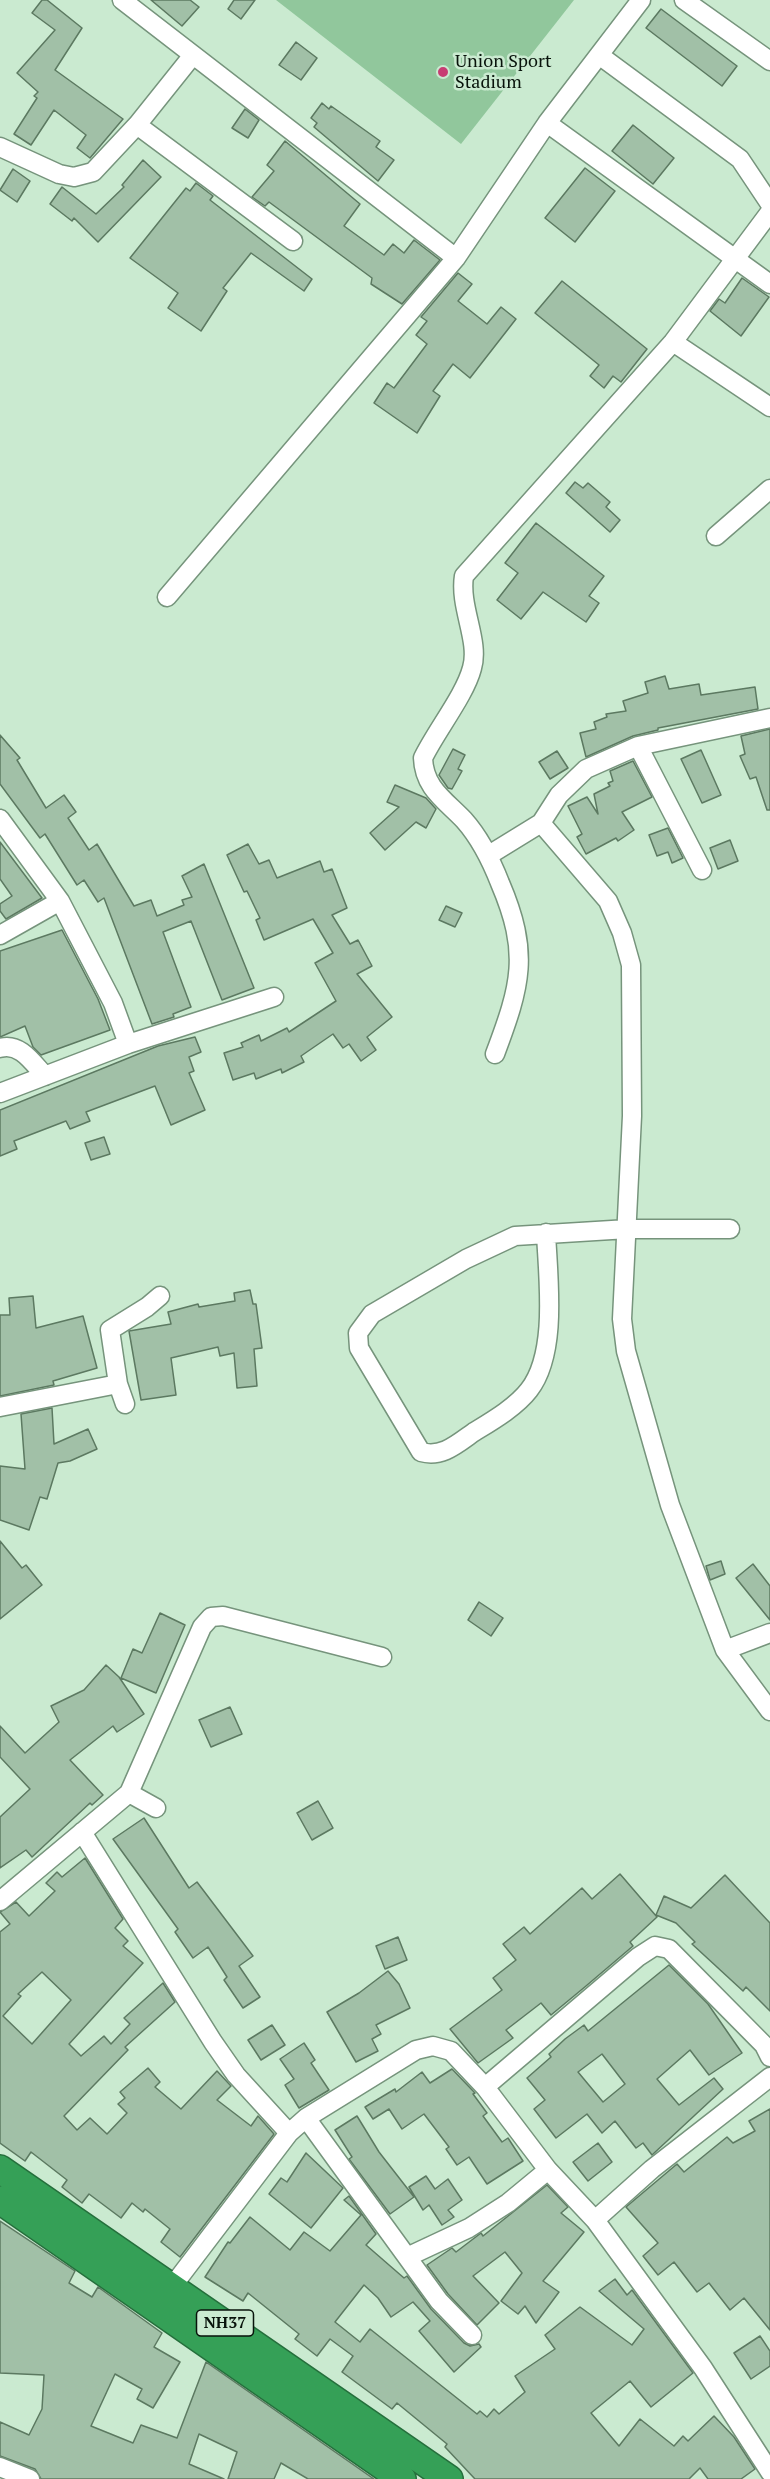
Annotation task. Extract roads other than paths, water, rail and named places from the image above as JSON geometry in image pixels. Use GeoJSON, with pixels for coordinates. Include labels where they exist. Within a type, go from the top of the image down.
{"type":"FeatureCollection","features":[{"type":"Feature","properties":{"kind":"highway","name":"NH37"},"geometry":{"type":"LineString","coordinates":[[0,2169],[402,2479]]}},
{"type":"Feature","properties":{"kind":"highway","name":"NH37"},"geometry":{"type":"LineString","coordinates":[[0,2200],[164,2297],[449,2479]]}},
{"type":"Feature","properties":{"kind":"street"},"geometry":{"type":"LineString","coordinates":[[122,0],[456,258]]}},
{"type":"Feature","properties":{"kind":"street"},"geometry":{"type":"LineString","coordinates":[[167,597],[456,258],[547,123],[641,0]]}},
{"type":"Feature","properties":{"kind":"street"},"geometry":{"type":"LineString","coordinates":[[684,0],[770,61]]}},
{"type":"Feature","properties":{"kind":"street"},"geometry":{"type":"LineString","coordinates":[[0,147],[59,174],[74,177],[93,172],[137,125],[193,55]]}},
{"type":"Feature","properties":{"kind":"street"},"geometry":{"type":"LineString","coordinates":[[599,55],[740,159],[770,204]]}},
{"type":"Feature","properties":{"kind":"street"},"geometry":{"type":"LineString","coordinates":[[547,123],[770,284]]}},
{"type":"Feature","properties":{"kind":"street"},"geometry":{"type":"LineString","coordinates":[[137,125],[293,241]]}},
{"type":"Feature","properties":{"kind":"street"},"geometry":{"type":"LineString","coordinates":[[495,1054],[515,1002],[520,956],[513,914],[489,855],[465,822],[429,787],[424,772],[423,758],[472,668],[473,650],[461,593],[464,576],[673,342],[770,212]]}},
{"type":"Feature","properties":{"kind":"street"},"geometry":{"type":"LineString","coordinates":[[673,342],[770,407]]}},
{"type":"Feature","properties":{"kind":"street"},"geometry":{"type":"LineString","coordinates":[[716,536],[770,489]]}},
{"type":"Feature","properties":{"kind":"street"},"geometry":{"type":"LineString","coordinates":[[489,855],[541,823],[560,795],[585,769],[638,746],[770,718]]}},
{"type":"Feature","properties":{"kind":"street"},"geometry":{"type":"LineString","coordinates":[[638,746],[702,870]]}},
{"type":"Feature","properties":{"kind":"street"},"geometry":{"type":"LineString","coordinates":[[0,819],[60,901],[113,1003],[129,1044]]}},
{"type":"Feature","properties":{"kind":"street"},"geometry":{"type":"LineString","coordinates":[[541,823],[608,901],[622,933],[631,965],[632,1116],[622,1319],[626,1351],[670,1505],[725,1650],[770,1711]]}},
{"type":"Feature","properties":{"kind":"street"},"geometry":{"type":"LineString","coordinates":[[0,935],[60,901]]}},
{"type":"Feature","properties":{"kind":"street"},"geometry":{"type":"LineString","coordinates":[[0,1093],[129,1044],[274,997]]}},
{"type":"Feature","properties":{"kind":"street"},"geometry":{"type":"LineString","coordinates":[[0,1048],[6,1046],[22,1051],[45,1076]]}},
{"type":"Feature","properties":{"kind":"street"},"geometry":{"type":"LineString","coordinates":[[546,1233],[549,1307],[543,1366],[528,1391],[498,1416],[444,1452],[433,1455],[421,1452],[359,1348],[358,1333],[372,1314],[466,1259],[515,1236],[546,1233],[628,1229],[730,1229]]}},
{"type":"Feature","properties":{"kind":"street"},"geometry":{"type":"LineString","coordinates":[[125,1404],[118,1384],[110,1330],[160,1296]]}},
{"type":"Feature","properties":{"kind":"street"},"geometry":{"type":"LineString","coordinates":[[0,1407],[118,1384]]}},
{"type":"Feature","properties":{"kind":"street"},"geometry":{"type":"LineString","coordinates":[[0,1901],[129,1793],[202,1628],[211,1617],[223,1616],[382,1657]]}},
{"type":"Feature","properties":{"kind":"street"},"geometry":{"type":"LineString","coordinates":[[725,1650],[770,1633]]}},
{"type":"Feature","properties":{"kind":"street"},"geometry":{"type":"LineString","coordinates":[[129,1793],[156,1808]]}},
{"type":"Feature","properties":{"kind":"street"},"geometry":{"type":"LineString","coordinates":[[82,1832],[213,2042],[236,2075],[289,2133]]}},
{"type":"Feature","properties":{"kind":"street"},"geometry":{"type":"LineString","coordinates":[[485,2087],[638,1957],[655,1946],[669,1949],[764,2045],[770,2057]]}},
{"type":"Feature","properties":{"kind":"street"},"geometry":{"type":"LineString","coordinates":[[164,2297],[289,2133],[306,2118],[416,2050],[433,2046],[452,2051],[485,2087],[548,2170],[595,2220],[703,2368],[770,2472]]}},
{"type":"Feature","properties":{"kind":"street"},"geometry":{"type":"LineString","coordinates":[[595,2220],[652,2169],[770,2077]]}},
{"type":"Feature","properties":{"kind":"street"},"geometry":{"type":"LineString","coordinates":[[306,2118],[439,2301],[472,2335]]}},
{"type":"Feature","properties":{"kind":"street"},"geometry":{"type":"LineString","coordinates":[[407,2258],[469,2228],[508,2203],[548,2170]]}},
{"type":"Feature","properties":{"kind":"street"},"geometry":{"type":"LineString","coordinates":[[0,2467],[30,2479]]}},
{"type":"Feature","properties":{"kind":"place","name":"Union Sport Stadium"},"geometry":{"type":"Point","coordinates":[443,72]}}]}
